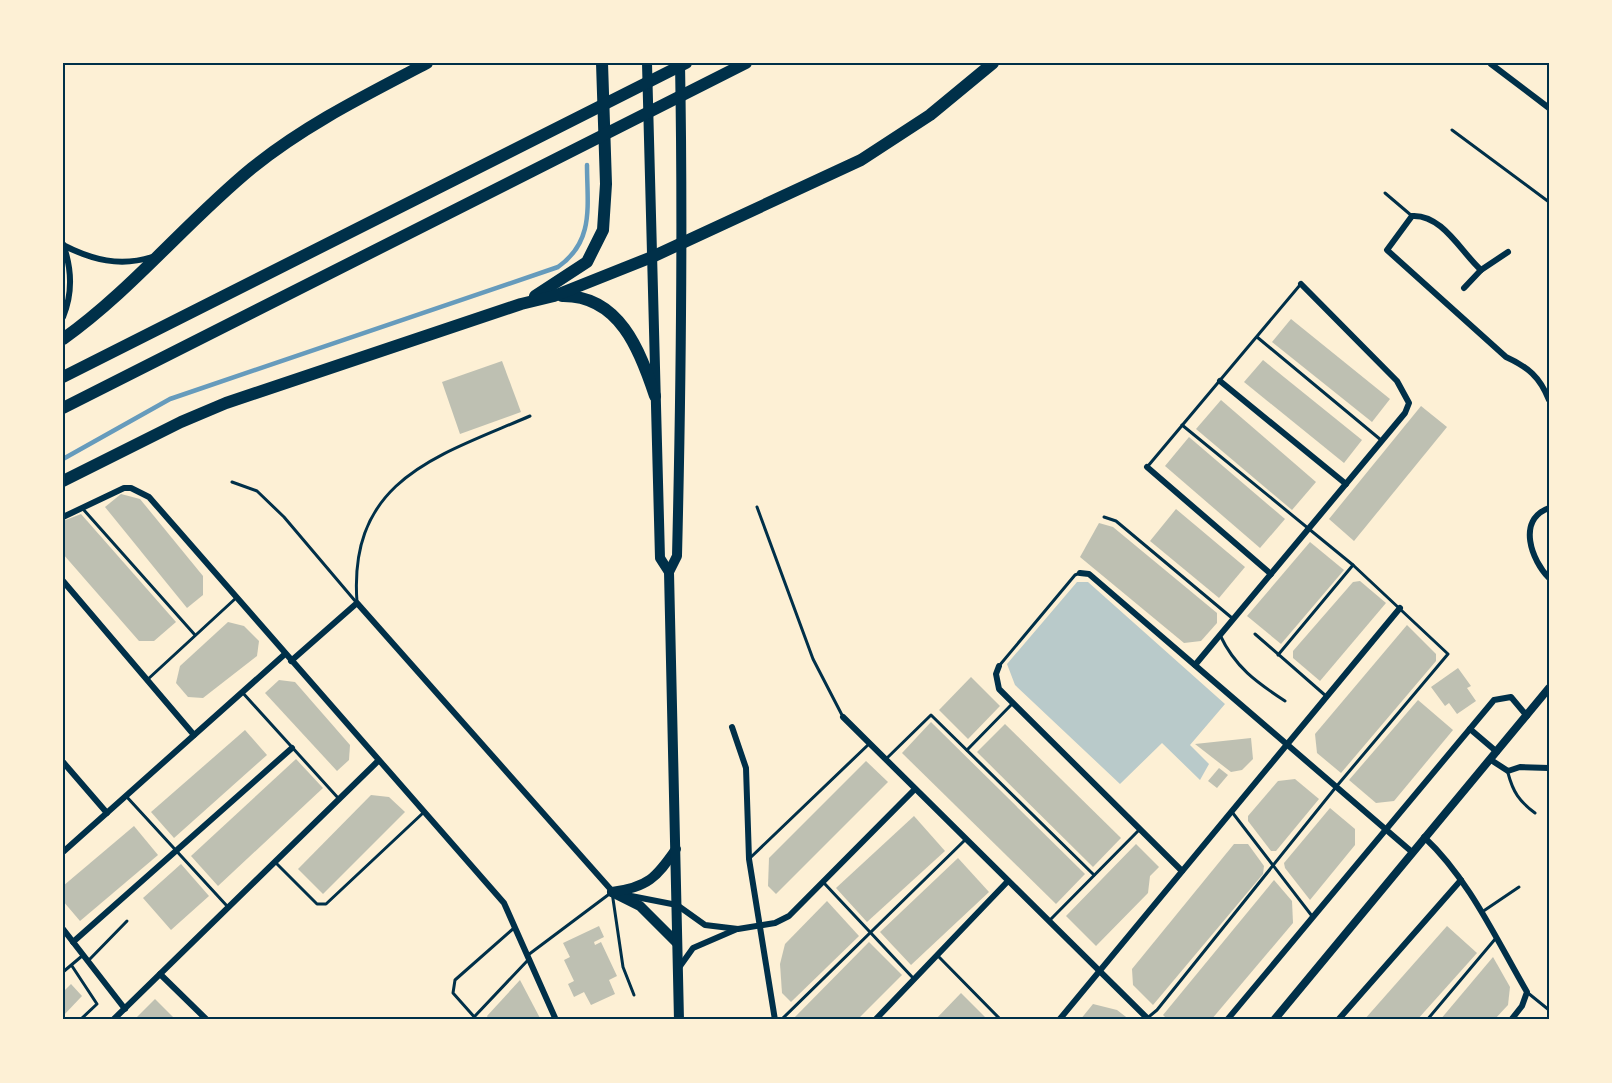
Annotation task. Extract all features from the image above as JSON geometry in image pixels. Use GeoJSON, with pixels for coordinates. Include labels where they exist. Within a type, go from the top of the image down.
{"type":"FeatureCollection","features":[{"type":"Feature","properties":{"kind":"highway"},"geometry":{"type":"LineString","coordinates":[[63,339],[112,299],[237,181],[293,137],[427,63]]}},
{"type":"Feature","properties":{"kind":"highway"},"geometry":{"type":"LineString","coordinates":[[521,304],[587,262],[603,230],[606,196],[603,63]]}},
{"type":"Feature","properties":{"kind":"highway"},"geometry":{"type":"LineString","coordinates":[[63,377],[686,63]]}},
{"type":"Feature","properties":{"kind":"highway"},"geometry":{"type":"LineString","coordinates":[[63,408],[746,63]]}},
{"type":"Feature","properties":{"kind":"highway"},"geometry":{"type":"LineString","coordinates":[[63,481],[161,431],[226,403],[521,304],[554,296],[652,258],[861,160],[930,115],[993,63]]}},
{"type":"Feature","properties":{"kind":"highway"},"geometry":{"type":"LineString","coordinates":[[554,296],[585,298],[614,315],[636,347],[655,396]]}},
{"type":"Feature","properties":{"kind":"main road"},"geometry":{"type":"LineString","coordinates":[[647,63],[660,558],[669,572]]}},
{"type":"Feature","properties":{"kind":"main road"},"geometry":{"type":"LineString","coordinates":[[679,1020],[669,572],[677,556],[682,243],[680,63]]}},
{"type":"Feature","properties":{"kind":"main road"},"geometry":{"type":"LineString","coordinates":[[612,892],[637,889],[651,881],[676,849]]}},
{"type":"Feature","properties":{"kind":"main road"},"geometry":{"type":"LineString","coordinates":[[612,892],[640,906],[677,943]]}},
{"type":"Feature","properties":{"kind":"street"},"geometry":{"type":"LineString","coordinates":[[1491,64],[1549,108]]}},
{"type":"Feature","properties":{"kind":"street"},"geometry":{"type":"LineString","coordinates":[[1481,270],[1433,220],[1422,215],[1412,216],[1389,244],[1388,250],[1391,256],[1506,357],[1523,365],[1538,377],[1549,400]]}},
{"type":"Feature","properties":{"kind":"street"},"geometry":{"type":"LineString","coordinates":[[63,244],[84,256],[117,262],[158,255]]}},
{"type":"Feature","properties":{"kind":"street"},"geometry":{"type":"LineString","coordinates":[[63,244],[69,261],[70,284],[63,317]]}},
{"type":"Feature","properties":{"kind":"street"},"geometry":{"type":"LineString","coordinates":[[1464,288],[1481,270],[1508,252]]}},
{"type":"Feature","properties":{"kind":"street"},"geometry":{"type":"LineString","coordinates":[[1195,665],[1382,441],[1405,412],[1409,403],[1397,381],[1301,284]]}},
{"type":"Feature","properties":{"kind":"street"},"geometry":{"type":"LineString","coordinates":[[1220,381],[1346,484]]}},
{"type":"Feature","properties":{"kind":"street"},"geometry":{"type":"LineString","coordinates":[[1147,467],[1271,574]]}},
{"type":"Feature","properties":{"kind":"street"},"geometry":{"type":"LineString","coordinates":[[63,517],[124,488],[131,488],[148,497],[423,813],[495,891],[516,927],[556,1020]]}},
{"type":"Feature","properties":{"kind":"street"},"geometry":{"type":"LineString","coordinates":[[1549,508],[1543,510],[1530,528],[1530,547],[1537,566],[1549,578]]}},
{"type":"Feature","properties":{"kind":"street"},"geometry":{"type":"LineString","coordinates":[[1080,573],[1089,574],[1412,852]]}},
{"type":"Feature","properties":{"kind":"street"},"geometry":{"type":"LineString","coordinates":[[63,581],[194,735]]}},
{"type":"Feature","properties":{"kind":"street"},"geometry":{"type":"LineString","coordinates":[[291,661],[357,603],[612,892],[676,905],[705,925],[738,929]]}},
{"type":"Feature","properties":{"kind":"street"},"geometry":{"type":"LineString","coordinates":[[1059,1020],[1400,608]]}},
{"type":"Feature","properties":{"kind":"street"},"geometry":{"type":"LineString","coordinates":[[63,852],[285,654]]}},
{"type":"Feature","properties":{"kind":"street"},"geometry":{"type":"LineString","coordinates":[[999,666],[996,674],[999,689],[1182,871]]}},
{"type":"Feature","properties":{"kind":"street"},"geometry":{"type":"LineString","coordinates":[[1274,1020],[1549,688]]}},
{"type":"Feature","properties":{"kind":"street"},"geometry":{"type":"LineString","coordinates":[[1227,1020],[1494,700],[1511,697],[1527,716]]}},
{"type":"Feature","properties":{"kind":"street"},"geometry":{"type":"LineString","coordinates":[[843,717],[1147,1019]]}},
{"type":"Feature","properties":{"kind":"street"},"geometry":{"type":"LineString","coordinates":[[732,727],[746,768],[749,859],[776,1020]]}},
{"type":"Feature","properties":{"kind":"street"},"geometry":{"type":"LineString","coordinates":[[1470,729],[1497,752]]}},
{"type":"Feature","properties":{"kind":"street"},"geometry":{"type":"LineString","coordinates":[[73,942],[292,748]]}},
{"type":"Feature","properties":{"kind":"street"},"geometry":{"type":"LineString","coordinates":[[1491,760],[1508,771],[1520,767],[1549,768]]}},
{"type":"Feature","properties":{"kind":"street"},"geometry":{"type":"LineString","coordinates":[[113,1020],[378,761]]}},
{"type":"Feature","properties":{"kind":"street"},"geometry":{"type":"LineString","coordinates":[[63,762],[107,813]]}},
{"type":"Feature","properties":{"kind":"street"},"geometry":{"type":"LineString","coordinates":[[677,970],[693,948],[738,929],[759,926],[789,916],[915,789]]}},
{"type":"Feature","properties":{"kind":"street"},"geometry":{"type":"LineString","coordinates":[[1425,837],[1444,856],[1461,880],[1527,992],[1522,1006],[1511,1020]]}},
{"type":"Feature","properties":{"kind":"street"},"geometry":{"type":"LineString","coordinates":[[1338,1020],[1461,880]]}},
{"type":"Feature","properties":{"kind":"street"},"geometry":{"type":"LineString","coordinates":[[875,1020],[1008,881]]}},
{"type":"Feature","properties":{"kind":"street"},"geometry":{"type":"LineString","coordinates":[[63,928],[125,1009]]}},
{"type":"Feature","properties":{"kind":"street"},"geometry":{"type":"LineString","coordinates":[[160,974],[207,1020]]}},
{"type":"Feature","properties":{"kind":"lane"},"geometry":{"type":"LineString","coordinates":[[1452,130],[1549,202]]}},
{"type":"Feature","properties":{"kind":"lane"},"geometry":{"type":"LineString","coordinates":[[1385,193],[1412,216]]}},
{"type":"Feature","properties":{"kind":"lane"},"geometry":{"type":"LineString","coordinates":[[1147,467],[1301,284]]}},
{"type":"Feature","properties":{"kind":"lane"},"geometry":{"type":"LineString","coordinates":[[1257,337],[1382,441]]}},
{"type":"Feature","properties":{"kind":"lane"},"geometry":{"type":"LineString","coordinates":[[357,603],[356,582],[361,540],[386,494],[425,462],[530,416]]}},
{"type":"Feature","properties":{"kind":"lane"},"geometry":{"type":"LineString","coordinates":[[1147,1019],[1157,1010],[1336,787],[1448,654],[1353,566],[1182,425]]}},
{"type":"Feature","properties":{"kind":"lane"},"geometry":{"type":"LineString","coordinates":[[232,482],[257,491],[357,603]]}},
{"type":"Feature","properties":{"kind":"lane"},"geometry":{"type":"LineString","coordinates":[[757,507],[813,659],[843,717]]}},
{"type":"Feature","properties":{"kind":"lane"},"geometry":{"type":"LineString","coordinates":[[82,508],[195,635]]}},
{"type":"Feature","properties":{"kind":"lane"},"geometry":{"type":"LineString","coordinates":[[1104,517],[1116,521],[1234,619]]}},
{"type":"Feature","properties":{"kind":"lane"},"geometry":{"type":"LineString","coordinates":[[1278,655],[1353,566]]}},
{"type":"Feature","properties":{"kind":"lane"},"geometry":{"type":"LineString","coordinates":[[999,666],[1075,575],[1080,573]]}},
{"type":"Feature","properties":{"kind":"lane"},"geometry":{"type":"LineString","coordinates":[[147,680],[236,598]]}},
{"type":"Feature","properties":{"kind":"lane"},"geometry":{"type":"LineString","coordinates":[[1255,634],[1326,696]]}},
{"type":"Feature","properties":{"kind":"lane"},"geometry":{"type":"LineString","coordinates":[[1221,635],[1230,656],[1252,680],[1285,700]]}},
{"type":"Feature","properties":{"kind":"lane"},"geometry":{"type":"LineString","coordinates":[[242,692],[339,799]]}},
{"type":"Feature","properties":{"kind":"lane"},"geometry":{"type":"LineString","coordinates":[[967,750],[1013,703]]}},
{"type":"Feature","properties":{"kind":"lane"},"geometry":{"type":"LineString","coordinates":[[885,759],[931,715],[1094,875]]}},
{"type":"Feature","properties":{"kind":"lane"},"geometry":{"type":"LineString","coordinates":[[749,859],[870,743]]}},
{"type":"Feature","properties":{"kind":"lane"},"geometry":{"type":"LineString","coordinates":[[1508,771],[1512,791],[1535,813]]}},
{"type":"Feature","properties":{"kind":"lane"},"geometry":{"type":"LineString","coordinates":[[126,796],[228,907]]}},
{"type":"Feature","properties":{"kind":"lane"},"geometry":{"type":"LineString","coordinates":[[1231,811],[1313,917]]}},
{"type":"Feature","properties":{"kind":"lane"},"geometry":{"type":"LineString","coordinates":[[275,862],[317,904],[326,904],[423,813]]}},
{"type":"Feature","properties":{"kind":"lane"},"geometry":{"type":"LineString","coordinates":[[1049,921],[1140,829]]}},
{"type":"Feature","properties":{"kind":"lane"},"geometry":{"type":"LineString","coordinates":[[781,1020],[966,839]]}},
{"type":"Feature","properties":{"kind":"lane"},"geometry":{"type":"LineString","coordinates":[[823,882],[914,979]]}},
{"type":"Feature","properties":{"kind":"lane"},"geometry":{"type":"LineString","coordinates":[[1480,913],[1519,887]]}},
{"type":"Feature","properties":{"kind":"lane"},"geometry":{"type":"LineString","coordinates":[[516,927],[455,980],[453,993],[476,1018],[529,957],[612,892],[623,967],[634,995]]}},
{"type":"Feature","properties":{"kind":"lane"},"geometry":{"type":"LineString","coordinates":[[88,961],[127,921]]}},
{"type":"Feature","properties":{"kind":"lane"},"geometry":{"type":"LineString","coordinates":[[1427,1020],[1496,938]]}},
{"type":"Feature","properties":{"kind":"lane"},"geometry":{"type":"LineString","coordinates":[[63,972],[84,955]]}},
{"type":"Feature","properties":{"kind":"lane"},"geometry":{"type":"LineString","coordinates":[[937,955],[1001,1020]]}},
{"type":"Feature","properties":{"kind":"lane"},"geometry":{"type":"LineString","coordinates":[[72,966],[97,1004],[80,1020]]}},
{"type":"Feature","properties":{"kind":"lane"},"geometry":{"type":"LineString","coordinates":[[1527,992],[1548,1007]]}},
{"type":"Feature","properties":{"kind":"shaded area"},"geometry":{"type":"Polygon","coordinates":[[[1077,582],[1088,582],[1225,704],[1190,745],[1209,764],[1200,780],[1162,743],[1120,784],[1015,685],[1007,664],[1077,582]]]}},
{"type":"Feature","properties":{"kind":"building"},"geometry":{"type":"Polygon","coordinates":[[[1291,319],[1390,399],[1372,422],[1272,342],[1291,319]]]}},
{"type":"Feature","properties":{"kind":"building"},"geometry":{"type":"Polygon","coordinates":[[[1263,360],[1362,440],[1344,463],[1244,382],[1263,360]]]}},
{"type":"Feature","properties":{"kind":"building"},"geometry":{"type":"Polygon","coordinates":[[[502,361],[521,412],[460,434],[442,382],[502,361]]]}},
{"type":"Feature","properties":{"kind":"building"},"geometry":{"type":"Polygon","coordinates":[[[1221,400],[1316,482],[1292,510],[1196,429],[1221,400]]]}},
{"type":"Feature","properties":{"kind":"building"},"geometry":{"type":"Polygon","coordinates":[[[1421,406],[1447,427],[1354,541],[1329,519],[1421,406]]]}},
{"type":"Feature","properties":{"kind":"building"},"geometry":{"type":"Polygon","coordinates":[[[1189,437],[1285,519],[1260,548],[1165,466],[1189,437]]]}},
{"type":"Feature","properties":{"kind":"building"},"geometry":{"type":"Polygon","coordinates":[[[121,494],[140,499],[203,576],[203,595],[187,608],[105,507],[121,494]]]}},
{"type":"Feature","properties":{"kind":"building"},"geometry":{"type":"Polygon","coordinates":[[[1176,509],[1245,567],[1219,598],[1150,541],[1176,509]]]}},
{"type":"Feature","properties":{"kind":"building"},"geometry":{"type":"Polygon","coordinates":[[[81,514],[176,622],[154,641],[139,641],[63,554],[63,521],[81,514]]]}},
{"type":"Feature","properties":{"kind":"building"},"geometry":{"type":"Polygon","coordinates":[[[1099,523],[1113,527],[1217,613],[1217,623],[1201,641],[1184,643],[1080,557],[1099,523]]]}},
{"type":"Feature","properties":{"kind":"building"},"geometry":{"type":"Polygon","coordinates":[[[1310,542],[1344,570],[1281,644],[1247,616],[1310,542]]]}},
{"type":"Feature","properties":{"kind":"building"},"geometry":{"type":"Polygon","coordinates":[[[1360,581],[1386,603],[1320,681],[1293,658],[1293,651],[1353,582],[1360,581]]]}},
{"type":"Feature","properties":{"kind":"building"},"geometry":{"type":"Polygon","coordinates":[[[228,622],[244,626],[259,641],[257,656],[203,698],[188,697],[176,683],[180,666],[228,622]]]}},
{"type":"Feature","properties":{"kind":"building"},"geometry":{"type":"Polygon","coordinates":[[[1407,625],[1436,654],[1436,661],[1341,773],[1317,753],[1315,734],[1407,625]]]}},
{"type":"Feature","properties":{"kind":"building"},"geometry":{"type":"Polygon","coordinates":[[[1458,668],[1471,686],[1467,688],[1476,701],[1457,714],[1449,703],[1445,706],[1431,687],[1458,668]]]}},
{"type":"Feature","properties":{"kind":"building"},"geometry":{"type":"Polygon","coordinates":[[[971,677],[1000,706],[968,739],[939,710],[971,677]]]}},
{"type":"Feature","properties":{"kind":"building"},"geometry":{"type":"Polygon","coordinates":[[[279,680],[295,682],[350,745],[349,760],[337,771],[265,693],[279,680]]]}},
{"type":"Feature","properties":{"kind":"building"},"geometry":{"type":"Polygon","coordinates":[[[1418,700],[1453,730],[1394,801],[1376,803],[1349,780],[1418,700]]]}},
{"type":"Feature","properties":{"kind":"building"},"geometry":{"type":"Polygon","coordinates":[[[931,722],[1085,874],[1056,904],[902,753],[931,722]]]}},
{"type":"Feature","properties":{"kind":"building"},"geometry":{"type":"Polygon","coordinates":[[[1005,724],[1121,838],[1093,867],[977,752],[1005,724]]]}},
{"type":"Feature","properties":{"kind":"building"},"geometry":{"type":"Polygon","coordinates":[[[245,730],[267,755],[174,838],[151,812],[245,730]]]}},
{"type":"Feature","properties":{"kind":"building"},"geometry":{"type":"Polygon","coordinates":[[[1251,738],[1253,759],[1242,770],[1231,772],[1195,744],[1251,738]]]}},
{"type":"Feature","properties":{"kind":"building"},"geometry":{"type":"Polygon","coordinates":[[[296,759],[323,788],[218,886],[191,856],[296,759]]]}},
{"type":"Feature","properties":{"kind":"building"},"geometry":{"type":"Polygon","coordinates":[[[866,761],[888,782],[776,894],[768,886],[769,858],[866,761]]]}},
{"type":"Feature","properties":{"kind":"building"},"geometry":{"type":"Polygon","coordinates":[[[1219,768],[1228,775],[1217,788],[1208,781],[1219,768]]]}},
{"type":"Feature","properties":{"kind":"building"},"geometry":{"type":"Polygon","coordinates":[[[1295,779],[1319,799],[1276,851],[1271,851],[1248,821],[1248,816],[1278,781],[1295,779]]]}},
{"type":"Feature","properties":{"kind":"building"},"geometry":{"type":"Polygon","coordinates":[[[371,795],[389,797],[405,812],[323,894],[298,869],[371,795]]]}},
{"type":"Feature","properties":{"kind":"building"},"geometry":{"type":"Polygon","coordinates":[[[1330,808],[1355,829],[1355,845],[1310,900],[1285,868],[1284,863],[1330,808]]]}},
{"type":"Feature","properties":{"kind":"building"},"geometry":{"type":"Polygon","coordinates":[[[914,816],[945,851],[867,922],[836,888],[914,816]]]}},
{"type":"Feature","properties":{"kind":"building"},"geometry":{"type":"Polygon","coordinates":[[[134,826],[158,855],[80,921],[63,901],[63,886],[134,826]]]}},
{"type":"Feature","properties":{"kind":"building"},"geometry":{"type":"Polygon","coordinates":[[[1136,844],[1159,867],[1150,876],[1148,893],[1096,946],[1066,916],[1136,844]]]}},
{"type":"Feature","properties":{"kind":"building"},"geometry":{"type":"Polygon","coordinates":[[[1234,844],[1248,844],[1264,866],[1263,874],[1153,1005],[1133,985],[1132,969],[1234,844]]]}},
{"type":"Feature","properties":{"kind":"building"},"geometry":{"type":"Polygon","coordinates":[[[958,858],[989,892],[911,965],[880,932],[958,858]]]}},
{"type":"Feature","properties":{"kind":"building"},"geometry":{"type":"Polygon","coordinates":[[[181,864],[209,896],[171,930],[143,898],[181,864]]]}},
{"type":"Feature","properties":{"kind":"building"},"geometry":{"type":"Polygon","coordinates":[[[1274,880],[1292,901],[1293,923],[1211,1020],[1168,1020],[1163,1015],[1274,880]]]}},
{"type":"Feature","properties":{"kind":"building"},"geometry":{"type":"Polygon","coordinates":[[[827,901],[859,936],[791,1002],[782,993],[780,964],[785,944],[827,901]]]}},
{"type":"Feature","properties":{"kind":"building"},"geometry":{"type":"Polygon","coordinates":[[[599,926],[604,937],[594,942],[595,945],[601,942],[617,976],[609,980],[615,994],[591,1005],[584,992],[574,997],[568,984],[574,981],[564,960],[570,957],[563,943],[599,926]]]}},
{"type":"Feature","properties":{"kind":"building"},"geometry":{"type":"Polygon","coordinates":[[[1447,926],[1477,953],[1417,1020],[1364,1020],[1447,926]]]}},
{"type":"Feature","properties":{"kind":"building"},"geometry":{"type":"Polygon","coordinates":[[[869,942],[902,975],[857,1020],[792,1020],[869,942]]]}},
{"type":"Feature","properties":{"kind":"building"},"geometry":{"type":"Polygon","coordinates":[[[1493,957],[1510,987],[1508,1005],[1494,1020],[1440,1020],[1493,957]]]}},
{"type":"Feature","properties":{"kind":"building"},"geometry":{"type":"Polygon","coordinates":[[[520,980],[541,1020],[489,1020],[487,1016],[520,980]]]}},
{"type":"Feature","properties":{"kind":"building"},"geometry":{"type":"Polygon","coordinates":[[[71,984],[82,996],[63,1016],[63,992],[71,984]]]}},
{"type":"Feature","properties":{"kind":"building"},"geometry":{"type":"Polygon","coordinates":[[[961,993],[988,1020],[935,1020],[961,993]]]}},
{"type":"Feature","properties":{"kind":"building"},"geometry":{"type":"Polygon","coordinates":[[[155,999],[174,1018],[171,1020],[134,1020],[155,999]]]}},
{"type":"Feature","properties":{"kind":"building"},"geometry":{"type":"Polygon","coordinates":[[[1093,1004],[1117,1010],[1130,1020],[1080,1020],[1093,1004]]]}},
{"type":"Feature","properties":{"kind":"waterway"},"geometry":{"type":"LineString","coordinates":[[63,459],[170,399],[558,267],[570,257],[583,234],[588,208],[587,165]]}}]}
